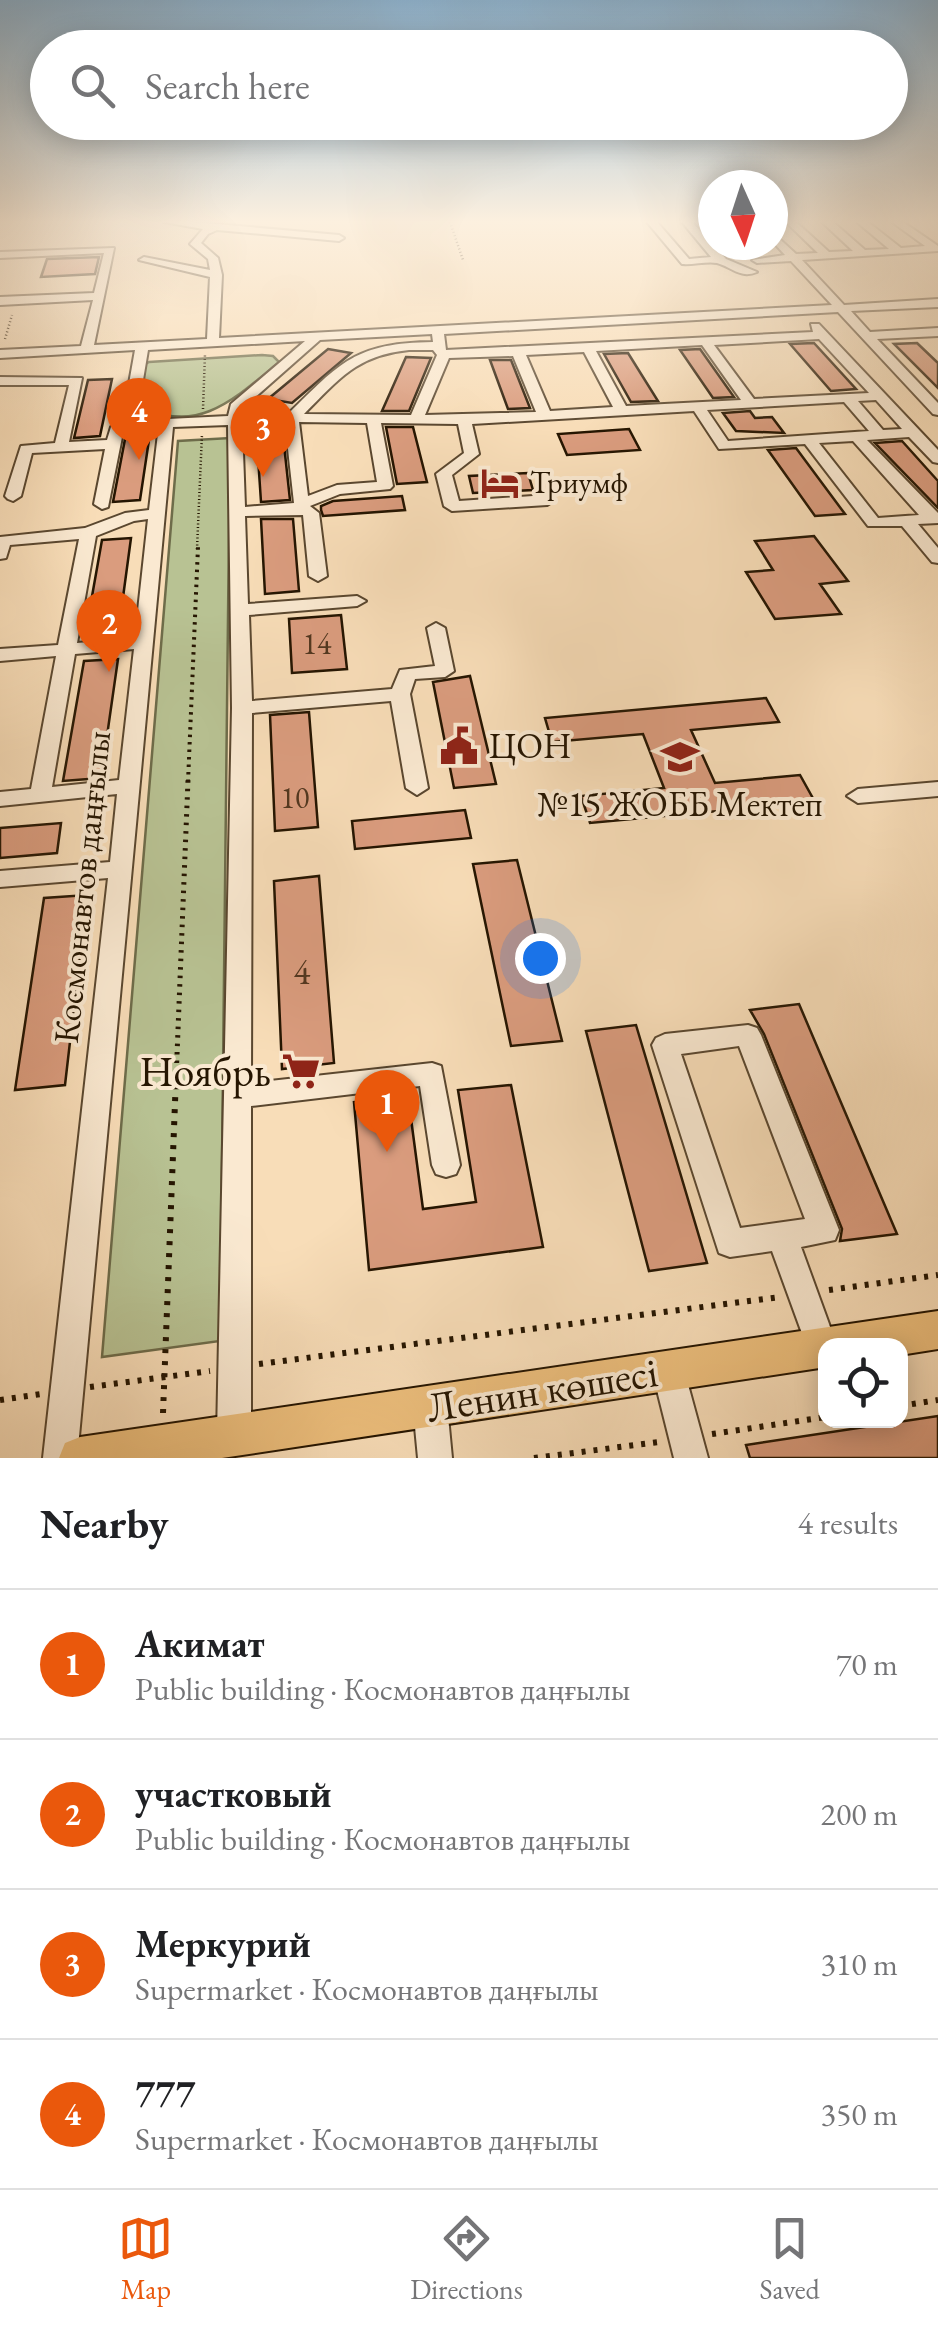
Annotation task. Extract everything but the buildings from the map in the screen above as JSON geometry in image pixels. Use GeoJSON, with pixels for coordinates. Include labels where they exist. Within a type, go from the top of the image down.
{"type":"FeatureCollection","features":[{"type":"Feature","properties":{"kind":"main road","name":"Ленин көшесі"},"geometry":{"type":"LineString","coordinates":[[886,1338],[938,1330]]}},
{"type":"Feature","properties":{"kind":"main road","name":"Ленин көшесі"},"geometry":{"type":"LineString","coordinates":[[80,1458],[818,1348]]}},
{"type":"Feature","properties":{"kind":"street"},"geometry":{"type":"LineString","coordinates":[[88,348],[100,290]]}},
{"type":"Feature","properties":{"kind":"street"},"geometry":{"type":"LineString","coordinates":[[209,346],[215,290]]}},
{"type":"Feature","properties":{"kind":"street"},"geometry":{"type":"LineString","coordinates":[[822,290],[936,407]]}},
{"type":"Feature","properties":{"kind":"street"},"geometry":{"type":"LineString","coordinates":[[0,301],[99,296]]}},
{"type":"Feature","properties":{"kind":"street"},"geometry":{"type":"LineString","coordinates":[[292,418],[364,351],[440,343],[497,327],[938,304]]}},
{"type":"Feature","properties":{"kind":"street"},"geometry":{"type":"LineString","coordinates":[[800,311],[938,458]]}},
{"type":"Feature","properties":{"kind":"street"},"geometry":{"type":"LineString","coordinates":[[490,312],[497,327]]}},
{"type":"Feature","properties":{"kind":"street"},"geometry":{"type":"LineString","coordinates":[[864,336],[938,332]]}},
{"type":"Feature","properties":{"kind":"street"},"geometry":{"type":"LineString","coordinates":[[917,333],[938,352]]}},
{"type":"Feature","properties":{"kind":"street"},"geometry":{"type":"LineString","coordinates":[[0,354],[209,346],[318,336],[518,352],[823,335]]}},
{"type":"Feature","properties":{"kind":"street"},"geometry":{"type":"LineString","coordinates":[[234,1435],[242,708],[235,420],[236,407],[318,336]]}},
{"type":"Feature","properties":{"kind":"street"},"geometry":{"type":"LineString","coordinates":[[704,341],[751,404]]}},
{"type":"Feature","properties":{"kind":"street"},"geometry":{"type":"LineString","coordinates":[[416,420],[440,343]]}},
{"type":"Feature","properties":{"kind":"street"},"geometry":{"type":"LineString","coordinates":[[142,346],[132,406],[143,416],[166,424],[292,418],[464,420],[879,396]]}},
{"type":"Feature","properties":{"kind":"street"},"geometry":{"type":"LineString","coordinates":[[588,348],[622,411]]}},
{"type":"Feature","properties":{"kind":"street"},"geometry":{"type":"LineString","coordinates":[[518,352],[545,416]]}},
{"type":"Feature","properties":{"kind":"street"},"geometry":{"type":"LineString","coordinates":[[0,381],[77,381],[62,447]]}},
{"type":"Feature","properties":{"kind":"street"},"geometry":{"type":"LineString","coordinates":[[848,398],[880,435]]}},
{"type":"Feature","properties":{"kind":"street"},"geometry":{"type":"LineString","coordinates":[[698,407],[724,446],[914,432]]}},
{"type":"Feature","properties":{"kind":"street"},"geometry":{"type":"LineString","coordinates":[[102,504],[116,430],[143,416]]}},
{"type":"Feature","properties":{"kind":"street"},"geometry":{"type":"LineString","coordinates":[[292,418],[302,506],[311,514],[318,576]]}},
{"type":"Feature","properties":{"kind":"street"},"geometry":{"type":"LineString","coordinates":[[238,512],[302,506],[337,490],[385,486],[373,419]]}},
{"type":"Feature","properties":{"kind":"street"},"geometry":{"type":"LineString","coordinates":[[464,420],[472,454],[444,474],[452,506],[547,500]]}},
{"type":"Feature","properties":{"kind":"street","name":"Космонавтов даңғылы"},"geometry":{"type":"LineString","coordinates":[[60,1458],[166,424]]}},
{"type":"Feature","properties":{"kind":"street"},"geometry":{"type":"LineString","coordinates":[[857,436],[935,519]]}},
{"type":"Feature","properties":{"kind":"street"},"geometry":{"type":"LineString","coordinates":[[809,440],[874,523],[935,519]]}},
{"type":"Feature","properties":{"kind":"street"},"geometry":{"type":"LineString","coordinates":[[13,496],[26,449],[114,444]]}},
{"type":"Feature","properties":{"kind":"street"},"geometry":{"type":"LineString","coordinates":[[1,546],[88,534],[131,516],[157,514]]}},
{"type":"Feature","properties":{"kind":"street"},"geometry":{"type":"LineString","coordinates":[[907,521],[938,558]]}},
{"type":"Feature","properties":{"kind":"street"},"geometry":{"type":"LineString","coordinates":[[40,794],[88,534]]}},
{"type":"Feature","properties":{"kind":"street"},"geometry":{"type":"LineString","coordinates":[[240,610],[357,601]]}},
{"type":"Feature","properties":{"kind":"street"},"geometry":{"type":"LineString","coordinates":[[417,788],[400,694],[407,674],[445,671],[436,628]]}},
{"type":"Feature","properties":{"kind":"street"},"geometry":{"type":"LineString","coordinates":[[0,655],[143,644]]}},
{"type":"Feature","properties":{"kind":"street"},"geometry":{"type":"LineString","coordinates":[[242,708],[400,694]]}},
{"type":"Feature","properties":{"kind":"street"},"geometry":{"type":"LineString","coordinates":[[0,798],[129,786]]}},
{"type":"Feature","properties":{"kind":"street"},"geometry":{"type":"LineString","coordinates":[[858,796],[938,789]]}},
{"type":"Feature","properties":{"kind":"street"},"geometry":{"type":"LineString","coordinates":[[0,879],[120,868]]}},
{"type":"Feature","properties":{"kind":"street"},"geometry":{"type":"LineString","coordinates":[[748,1035],[824,1230],[782,1236],[730,1243],[665,1045],[748,1035]]}},
{"type":"Feature","properties":{"kind":"street"},"geometry":{"type":"LineString","coordinates":[[238,1096],[432,1074],[446,1165]]}},
{"type":"Feature","properties":{"kind":"street"},"geometry":{"type":"LineString","coordinates":[[782,1236],[824,1338]]}},
{"type":"Feature","properties":{"kind":"street"},"geometry":{"type":"LineString","coordinates":[[668,1370],[691,1458]]}},
{"type":"Feature","properties":{"kind":"street"},"geometry":{"type":"LineString","coordinates":[[430,1406],[435,1458]]}},
{"type":"Feature","properties":{"kind":"path"},"geometry":{"type":"LineString","coordinates":[[0,354],[16,300]]}},
{"type":"Feature","properties":{"kind":"path"},"geometry":{"type":"LineString","coordinates":[[162,1446],[209,346]]}},
{"type":"Feature","properties":{"kind":"path"},"geometry":{"type":"LineString","coordinates":[[0,1400],[938,1275]]}},
{"type":"Feature","properties":{"kind":"path"},"geometry":{"type":"LineString","coordinates":[[908,1405],[938,1400]]}},
{"type":"Feature","properties":{"kind":"green space"},"geometry":{"type":"Polygon","coordinates":[[[273,356],[279,362],[215,409],[179,417],[139,404],[142,366],[149,362],[273,356]]]}},
{"type":"Feature","properties":{"kind":"green space"},"geometry":{"type":"Polygon","coordinates":[[[230,438],[220,1341],[102,1357],[178,441],[230,438]]]}},
{"type":"Feature","properties":{"kind":"place","name":"777"},"geometry":{"type":"Point","coordinates":[139,460]}},
{"type":"Feature","properties":{"kind":"place","name":"Меркурий"},"geometry":{"type":"Point","coordinates":[263,477]}},
{"type":"Feature","properties":{"kind":"place","name":"Триумф"},"geometry":{"type":"Point","coordinates":[500,483]}},
{"type":"Feature","properties":{"kind":"place","name":"участковый"},"geometry":{"type":"Point","coordinates":[109,672]}},
{"type":"Feature","properties":{"kind":"place","name":"ЦОН"},"geometry":{"type":"Point","coordinates":[459,746]}},
{"type":"Feature","properties":{"kind":"place","name":"№15 ЖОББ Мектеп"},"geometry":{"type":"Point","coordinates":[680,757]}},
{"type":"Feature","properties":{"kind":"place","name":"Ноябрь"},"geometry":{"type":"Point","coordinates":[301,1071]}},
{"type":"Feature","properties":{"kind":"place","name":"Акимат"},"geometry":{"type":"Point","coordinates":[387,1152]}}]}
